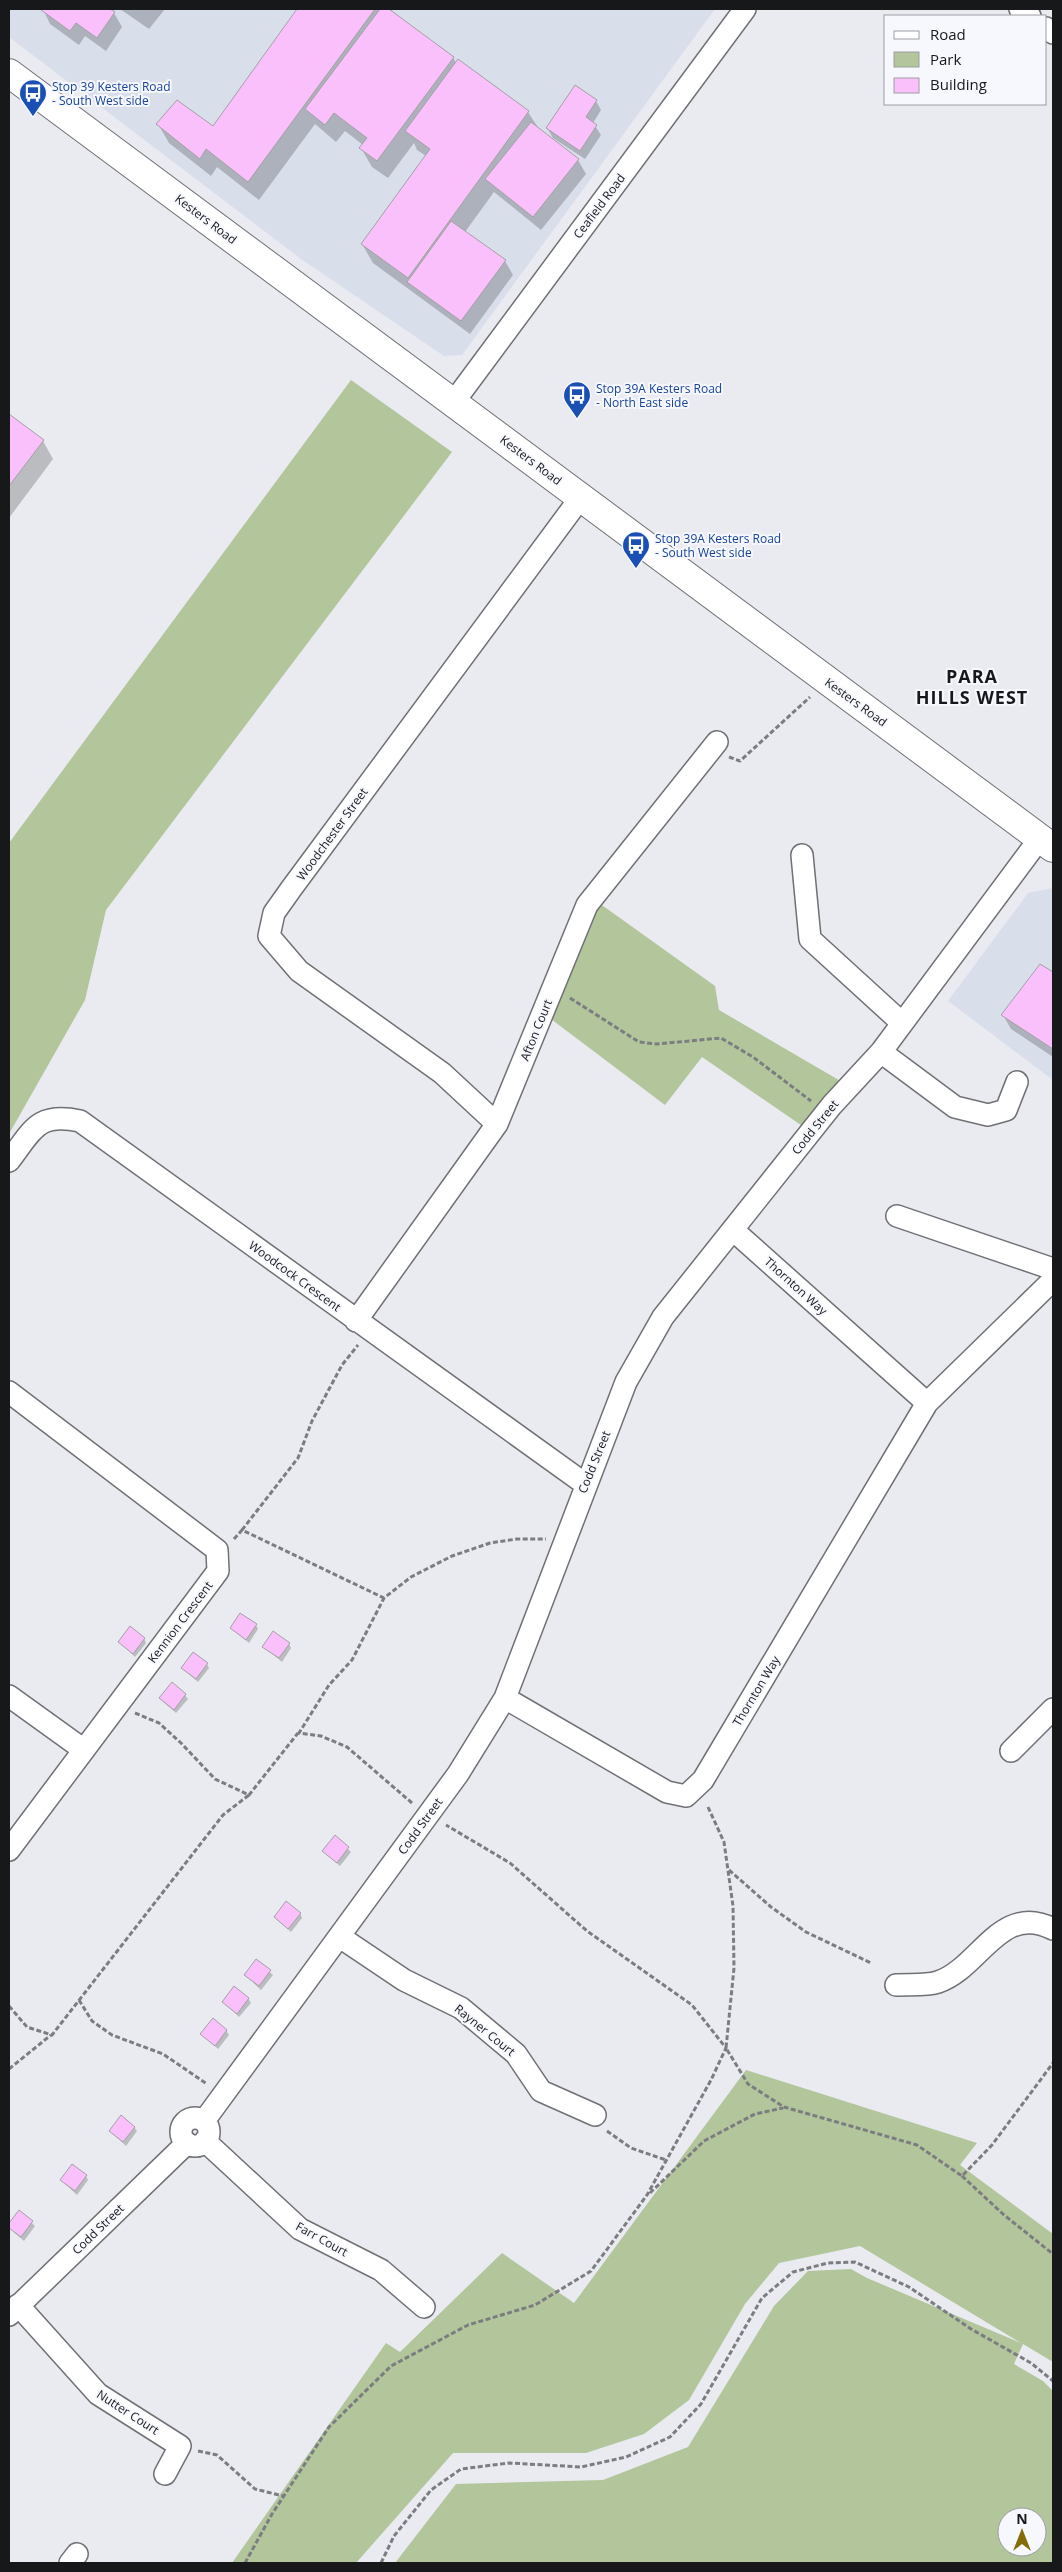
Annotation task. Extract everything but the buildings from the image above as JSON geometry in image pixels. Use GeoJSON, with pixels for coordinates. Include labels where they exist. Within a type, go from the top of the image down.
{"type":"FeatureCollection","features":[{"type":"Feature","properties":{"kind":"main road","name":"Kesters Road"},"geometry":{"type":"LineString","coordinates":[[9,73],[1047,843]]}},
{"type":"Feature","properties":{"kind":"street","name":"Ceafield Road"},"geometry":{"type":"LineString","coordinates":[[453,403],[745,9]]}},
{"type":"Feature","properties":{"kind":"street","name":"Woodchester Street"},"geometry":{"type":"LineString","coordinates":[[498,1124],[442,1072],[299,971],[270,936],[274,913],[291,889],[581,497]]}},
{"type":"Feature","properties":{"kind":"street","name":"Afton Court"},"geometry":{"type":"LineString","coordinates":[[356,1321],[498,1124],[587,905],[714,747]]}},
{"type":"Feature","properties":{"kind":"street","name":"Codd Street"},"geometry":{"type":"LineString","coordinates":[[14,2310],[199,2135],[458,1774],[505,1698],[585,1484],[626,1382],[663,1317],[826,1112],[881,1052],[902,1023],[1047,843]]}},
{"type":"Feature","properties":{"kind":"street"},"geometry":{"type":"LineString","coordinates":[[802,855],[810,939],[902,1023]]}},
{"type":"Feature","properties":{"kind":"street"},"geometry":{"type":"LineString","coordinates":[[881,1052],[955,1106],[988,1115],[1006,1110],[1017,1082]]}},
{"type":"Feature","properties":{"kind":"street","name":"Woodcock Crescent"},"geometry":{"type":"LineString","coordinates":[[9,1161],[39,1123],[59,1117],[80,1121],[585,1484]]}},
{"type":"Feature","properties":{"kind":"street"},"geometry":{"type":"LineString","coordinates":[[897,1216],[1053,1269]]}},
{"type":"Feature","properties":{"kind":"street","name":"Thornton Way"},"geometry":{"type":"LineString","coordinates":[[733,1230],[926,1403]]}},
{"type":"Feature","properties":{"kind":"street","name":"Thornton Way"},"geometry":{"type":"LineString","coordinates":[[505,1698],[667,1792],[686,1796],[703,1780],[926,1403],[1053,1280]]}},
{"type":"Feature","properties":{"kind":"street","name":"Kennion Crescent"},"geometry":{"type":"LineString","coordinates":[[9,1392],[217,1550],[218,1571],[9,1850]]}},
{"type":"Feature","properties":{"kind":"street"},"geometry":{"type":"LineString","coordinates":[[9,1696],[84,1750]]}},
{"type":"Feature","properties":{"kind":"street"},"geometry":{"type":"LineString","coordinates":[[1011,1751],[1053,1709]]}},
{"type":"Feature","properties":{"kind":"street"},"geometry":{"type":"LineString","coordinates":[[896,1985],[938,1982],[962,1969],[993,1937],[1011,1927],[1025,1923],[1043,1924],[1053,1929]]}},
{"type":"Feature","properties":{"kind":"street","name":"Rayner Court"},"geometry":{"type":"LineString","coordinates":[[340,1937],[404,1980],[461,2008],[516,2054],[541,2091],[599,2122]]}},
{"type":"Feature","properties":{"kind":"street","name":"Farr Court"},"geometry":{"type":"LineString","coordinates":[[199,2135],[300,2229],[380,2270],[424,2307]]}},
{"type":"Feature","properties":{"kind":"street","name":"Nutter Court"},"geometry":{"type":"LineString","coordinates":[[14,2310],[98,2394],[180,2446]]}},
{"type":"Feature","properties":{"kind":"street"},"geometry":{"type":"LineString","coordinates":[[165,2474],[180,2446]]}},
{"type":"Feature","properties":{"kind":"path"},"geometry":{"type":"LineString","coordinates":[[714,747],[740,761],[814,693]]}},
{"type":"Feature","properties":{"kind":"path"},"geometry":{"type":"LineString","coordinates":[[553,988],[638,1042],[657,1044],[721,1038],[753,1057],[826,1112]]}},
{"type":"Feature","properties":{"kind":"path"},"geometry":{"type":"LineString","coordinates":[[234,1539],[298,1458],[312,1421],[342,1365],[360,1342]]}},
{"type":"Feature","properties":{"kind":"path"},"geometry":{"type":"LineString","coordinates":[[242,1530],[384,1598]]}},
{"type":"Feature","properties":{"kind":"path"},"geometry":{"type":"LineString","coordinates":[[9,2068],[52,2035],[224,1815],[249,1795],[299,1733],[329,1685],[352,1660],[384,1598],[410,1577],[452,1556],[490,1543],[516,1539],[551,1539]]}},
{"type":"Feature","properties":{"kind":"path"},"geometry":{"type":"LineString","coordinates":[[128,1710],[159,1723],[215,1779],[249,1795]]}},
{"type":"Feature","properties":{"kind":"path"},"geometry":{"type":"LineString","coordinates":[[299,1733],[321,1736],[347,1747],[414,1805]]}},
{"type":"Feature","properties":{"kind":"path"},"geometry":{"type":"LineString","coordinates":[[245,2563],[283,2496],[329,2427],[391,2366],[468,2325],[535,2305],[591,2271],[647,2195],[712,2080],[726,2048],[734,1968],[733,1906],[724,1842],[708,1806]]}},
{"type":"Feature","properties":{"kind":"path"},"geometry":{"type":"LineString","coordinates":[[442,1823],[510,1863],[587,1931],[692,2005],[726,2048],[748,2084],[784,2108],[917,2145],[962,2176],[1004,2214],[1053,2254]]}},
{"type":"Feature","properties":{"kind":"path"},"geometry":{"type":"LineString","coordinates":[[728,1870],[806,1932],[871,1963]]}},
{"type":"Feature","properties":{"kind":"path"},"geometry":{"type":"LineString","coordinates":[[79,2000],[92,2021],[112,2035],[163,2054],[209,2086]]}},
{"type":"Feature","properties":{"kind":"path"},"geometry":{"type":"LineString","coordinates":[[9,2006],[27,2026],[52,2035]]}},
{"type":"Feature","properties":{"kind":"path"},"geometry":{"type":"LineString","coordinates":[[962,2176],[992,2145],[1053,2063]]}},
{"type":"Feature","properties":{"kind":"path"},"geometry":{"type":"LineString","coordinates":[[647,2195],[704,2142],[755,2114],[784,2108]]}},
{"type":"Feature","properties":{"kind":"path"},"geometry":{"type":"LineString","coordinates":[[599,2122],[631,2148],[666,2160]]}},
{"type":"Feature","properties":{"kind":"path"},"geometry":{"type":"LineString","coordinates":[[381,2563],[394,2536],[431,2490],[461,2468],[509,2463],[581,2467],[626,2457],[670,2437],[701,2404],[762,2298],[793,2272],[828,2263],[855,2262],[909,2287],[971,2330],[1031,2364],[1053,2382]]}},
{"type":"Feature","properties":{"kind":"path"},"geometry":{"type":"LineString","coordinates":[[180,2446],[217,2455],[255,2489],[283,2496]]}},
{"type":"Feature","properties":{"kind":"shaded area"},"geometry":{"type":"Polygon","coordinates":[[[9,9],[715,9],[462,355],[444,356],[301,259],[9,37],[9,9]]]}},
{"type":"Feature","properties":{"kind":"shaded area"},"geometry":{"type":"Polygon","coordinates":[[[1053,888],[1053,1080],[948,1001],[1028,893],[1053,888]]]}},
{"type":"Feature","properties":{"kind":"green space"},"geometry":{"type":"Polygon","coordinates":[[[351,380],[452,452],[106,910],[85,1000],[9,1134],[9,843],[351,380]]]}},
{"type":"Feature","properties":{"kind":"green space"},"geometry":{"type":"Polygon","coordinates":[[[592,898],[715,986],[719,1010],[849,1086],[811,1132],[702,1057],[665,1105],[543,1013],[592,898]]]}},
{"type":"Feature","properties":{"kind":"green space"},"geometry":{"type":"Polygon","coordinates":[[[746,2070],[977,2143],[960,2165],[1053,2234],[1053,2362],[1023,2344],[1014,2364],[1043,2381],[1053,2391],[1053,2563],[395,2563],[456,2484],[603,2480],[688,2447],[774,2306],[808,2271],[851,2269],[867,2278],[1021,2343],[860,2246],[779,2263],[745,2304],[689,2400],[644,2434],[586,2453],[453,2453],[356,2563],[232,2563],[386,2343],[400,2352],[502,2253],[574,2303],[746,2070]]]}},
{"type":"Feature","properties":{"kind":"place","name":"Stop 39 Kesters Road - South West side"},"geometry":{"type":"Point","coordinates":[33,117]}},
{"type":"Feature","properties":{"kind":"place","name":"Stop 39A Kesters Road - North East side"},"geometry":{"type":"Point","coordinates":[577,419]}},
{"type":"Feature","properties":{"kind":"place","name":"Stop 39A Kesters Road - South West side"},"geometry":{"type":"Point","coordinates":[636,569]}},
{"type":"Feature","properties":{"kind":"district","name":"PARA HILLS WEST"},"geometry":{"type":"Point","coordinates":[972,686]}}]}
